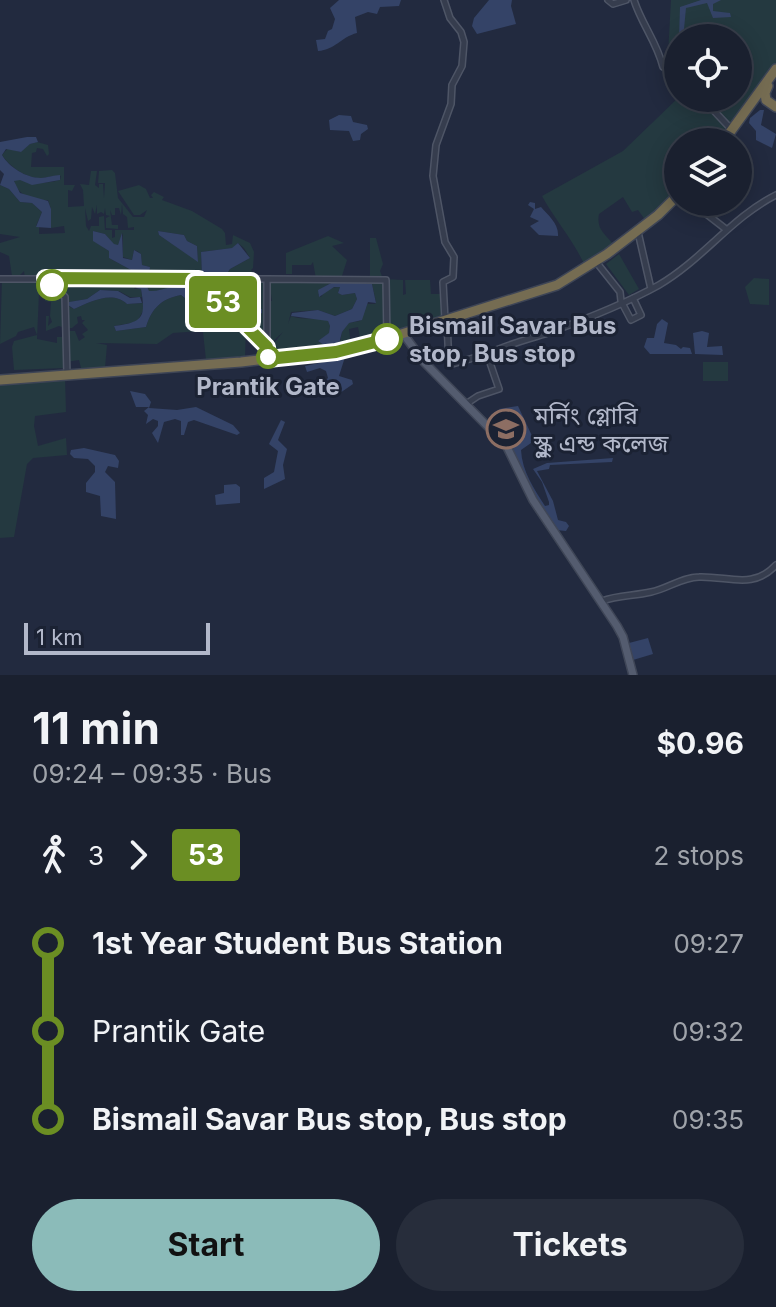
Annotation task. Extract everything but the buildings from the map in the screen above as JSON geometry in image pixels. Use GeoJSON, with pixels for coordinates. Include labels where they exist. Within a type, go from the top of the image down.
{"type":"FeatureCollection","features":[{"type":"Feature","properties":{"kind":"highway"},"geometry":{"type":"LineString","coordinates":[[736,128],[775,74]]}},
{"type":"Feature","properties":{"kind":"highway"},"geometry":{"type":"LineString","coordinates":[[775,74],[765,99],[776,110]]}},
{"type":"Feature","properties":{"kind":"highway"},"geometry":{"type":"LineString","coordinates":[[734,128],[775,74]]}},
{"type":"Feature","properties":{"kind":"highway"},"geometry":{"type":"LineString","coordinates":[[756,101],[776,110]]}},
{"type":"Feature","properties":{"kind":"highway"},"geometry":{"type":"LineString","coordinates":[[737,128],[756,101]]}},
{"type":"Feature","properties":{"kind":"highway"},"geometry":{"type":"LineString","coordinates":[[745,118],[759,107],[776,110]]}},
{"type":"Feature","properties":{"kind":"highway"},"geometry":{"type":"LineString","coordinates":[[268,360],[335,354],[557,285],[607,254],[664,209]]}},
{"type":"Feature","properties":{"kind":"highway"},"geometry":{"type":"LineString","coordinates":[[0,381],[180,370],[336,352],[387,339],[547,292],[598,262],[664,209]]}},
{"type":"Feature","properties":{"kind":"highway"},"geometry":{"type":"LineString","coordinates":[[0,381],[94,374]]}},
{"type":"Feature","properties":{"kind":"main road"},"geometry":{"type":"LineString","coordinates":[[404,335],[424,362],[506,445],[533,500],[623,637],[633,675]]}},
{"type":"Feature","properties":{"kind":"street"},"geometry":{"type":"LineString","coordinates":[[444,0],[464,42],[462,66],[452,85],[451,104],[436,145],[433,176],[445,242],[454,257],[454,276],[443,282],[449,365],[487,354],[651,289],[681,271],[753,209],[776,195]]}},
{"type":"Feature","properties":{"kind":"street"},"geometry":{"type":"LineString","coordinates":[[608,0],[613,4],[626,0]]}},
{"type":"Feature","properties":{"kind":"street"},"geometry":{"type":"LineString","coordinates":[[634,0],[664,67]]}},
{"type":"Feature","properties":{"kind":"street"},"geometry":{"type":"LineString","coordinates":[[715,112],[730,128]]}},
{"type":"Feature","properties":{"kind":"street"},"geometry":{"type":"LineString","coordinates":[[709,216],[727,230]]}},
{"type":"Feature","properties":{"kind":"street"},"geometry":{"type":"LineString","coordinates":[[638,232],[651,289]]}},
{"type":"Feature","properties":{"kind":"street"},"geometry":{"type":"LineString","coordinates":[[598,262],[621,291],[633,298],[641,315],[636,319],[630,320],[620,292],[598,262]]}},
{"type":"Feature","properties":{"kind":"street"},"geometry":{"type":"LineString","coordinates":[[45,278],[65,297],[66,375]]}},
{"type":"Feature","properties":{"kind":"street"},"geometry":{"type":"LineString","coordinates":[[0,279],[386,280],[387,339]]}},
{"type":"Feature","properties":{"kind":"street"},"geometry":{"type":"LineString","coordinates":[[199,279],[267,347]]}},
{"type":"Feature","properties":{"kind":"street"},"geometry":{"type":"LineString","coordinates":[[267,279],[268,360]]}},
{"type":"Feature","properties":{"kind":"street"},"geometry":{"type":"LineString","coordinates":[[65,297],[66,375]]}},
{"type":"Feature","properties":{"kind":"street"},"geometry":{"type":"LineString","coordinates":[[465,404],[499,389],[487,354]]}},
{"type":"Feature","properties":{"kind":"street"},"geometry":{"type":"LineString","coordinates":[[602,601],[653,592],[699,577],[756,579],[767,575],[776,565]]}},
{"type":"Feature","properties":{"kind":"shaded area"},"geometry":{"type":"Polygon","coordinates":[[[671,0],[776,0],[776,66],[752,100],[752,24],[670,24],[671,0]]]}},
{"type":"Feature","properties":{"kind":"shaded area"},"geometry":{"type":"Polygon","coordinates":[[[664,111],[743,112],[732,128],[664,128],[664,206],[646,221],[638,210],[632,212],[623,197],[599,214],[600,227],[613,244],[585,266],[542,196],[623,151],[664,111]]]}},
{"type":"Feature","properties":{"kind":"shaded area"},"geometry":{"type":"Polygon","coordinates":[[[30,144],[48,145],[49,154],[47,156],[43,149],[37,148],[32,153],[31,167],[64,167],[64,185],[75,185],[72,191],[68,190],[68,207],[84,206],[80,184],[89,185],[91,171],[97,171],[95,185],[99,188],[99,184],[103,184],[104,198],[105,183],[98,183],[99,171],[112,170],[118,198],[133,217],[144,217],[147,210],[134,215],[118,191],[139,185],[146,189],[150,198],[153,198],[151,195],[154,192],[164,197],[162,200],[192,211],[222,229],[226,245],[232,244],[233,235],[250,243],[254,252],[251,270],[257,278],[233,279],[232,282],[222,283],[249,320],[262,313],[262,309],[251,306],[243,297],[251,289],[261,298],[250,286],[250,281],[265,281],[265,298],[272,301],[271,279],[316,279],[313,262],[311,265],[292,265],[292,274],[286,274],[286,253],[328,236],[344,243],[332,246],[347,260],[341,279],[370,279],[370,238],[376,238],[383,264],[380,271],[383,279],[403,280],[403,295],[406,294],[405,280],[430,280],[431,294],[443,294],[445,318],[361,342],[358,327],[349,329],[351,345],[339,347],[342,332],[348,323],[360,321],[367,304],[376,302],[372,284],[334,282],[318,295],[321,297],[326,291],[337,287],[340,287],[338,293],[342,295],[355,293],[357,299],[352,309],[335,316],[318,310],[291,312],[288,324],[291,316],[328,321],[329,334],[318,341],[330,349],[268,354],[283,332],[268,346],[246,325],[245,358],[206,360],[203,332],[211,329],[207,329],[199,301],[199,281],[149,291],[142,278],[134,289],[141,289],[142,297],[100,290],[87,299],[70,302],[68,306],[74,309],[108,298],[127,304],[144,303],[137,322],[114,326],[116,331],[146,327],[158,305],[181,295],[192,308],[201,331],[173,333],[157,344],[96,343],[107,345],[105,368],[81,368],[79,360],[66,362],[66,331],[75,331],[79,341],[88,330],[82,323],[85,320],[77,317],[78,323],[68,328],[65,316],[65,328],[59,326],[46,331],[46,316],[49,316],[48,326],[52,322],[51,302],[45,301],[45,293],[39,293],[37,339],[57,343],[57,337],[63,337],[65,368],[14,370],[14,341],[37,335],[34,327],[18,332],[0,344],[2,279],[25,278],[24,271],[12,276],[9,256],[0,252],[0,243],[20,237],[0,234],[0,185],[9,189],[20,202],[32,203],[42,212],[36,226],[39,227],[39,234],[65,233],[64,226],[51,228],[48,200],[28,197],[14,183],[15,179],[48,182],[60,180],[61,176],[31,177],[14,168],[2,155],[8,148],[20,152],[30,144]],[[122,204],[121,215],[119,208],[115,208],[115,215],[110,210],[112,225],[118,225],[118,229],[106,228],[106,218],[110,216],[106,215],[105,208],[104,214],[97,214],[97,205],[95,214],[92,207],[88,221],[85,208],[86,226],[89,231],[91,226],[99,226],[99,217],[104,216],[105,230],[112,230],[112,238],[115,237],[115,230],[134,230],[134,227],[128,228],[122,204]],[[93,231],[94,241],[109,251],[109,258],[144,277],[149,275],[150,267],[142,265],[141,254],[137,251],[134,250],[132,260],[123,257],[123,233],[118,245],[114,245],[105,234],[93,231]],[[158,231],[159,235],[198,261],[197,246],[187,241],[184,235],[158,231]],[[238,243],[233,248],[201,252],[202,276],[226,275],[230,269],[250,258],[238,243]]]}},
{"type":"Feature","properties":{"kind":"shaded area"},"geometry":{"type":"Polygon","coordinates":[[[619,254],[639,289],[629,295],[606,264],[619,254]]]}},
{"type":"Feature","properties":{"kind":"shaded area"},"geometry":{"type":"Polygon","coordinates":[[[754,278],[769,279],[769,305],[750,304],[745,287],[754,278]]]}},
{"type":"Feature","properties":{"kind":"shaded area"},"geometry":{"type":"Polygon","coordinates":[[[703,362],[728,362],[728,381],[703,381],[703,362]]]}},
{"type":"Feature","properties":{"kind":"shaded area"},"geometry":{"type":"Polygon","coordinates":[[[65,377],[66,412],[35,416],[34,426],[38,446],[66,438],[67,455],[33,458],[27,464],[14,537],[0,538],[0,383],[65,377]]]}},
{"type":"Feature","properties":{"kind":"water"},"geometry":{"type":"Polygon","coordinates":[[[339,0],[401,0],[399,6],[380,7],[377,14],[368,12],[355,17],[357,33],[318,51],[316,40],[325,39],[332,29],[335,19],[330,8],[339,0]]]}},
{"type":"Feature","properties":{"kind":"water"},"geometry":{"type":"Polygon","coordinates":[[[489,0],[512,0],[516,24],[477,34],[472,26],[474,18],[489,0]]]}},
{"type":"Feature","properties":{"kind":"water"},"geometry":{"type":"Polygon","coordinates":[[[701,0],[721,0],[713,4],[713,11],[730,13],[731,17],[713,18],[707,3],[686,8],[684,24],[679,24],[680,7],[701,0]]]}},
{"type":"Feature","properties":{"kind":"water"},"geometry":{"type":"Polygon","coordinates":[[[764,110],[761,125],[776,134],[772,148],[756,140],[756,131],[749,123],[750,118],[764,110]]]}},
{"type":"Feature","properties":{"kind":"water"},"geometry":{"type":"Polygon","coordinates":[[[339,115],[351,116],[353,122],[367,125],[368,129],[361,134],[360,140],[353,141],[349,131],[330,130],[329,120],[339,115]]]}},
{"type":"Feature","properties":{"kind":"water"},"geometry":{"type":"Polygon","coordinates":[[[36,137],[38,142],[21,152],[6,149],[2,155],[13,168],[24,174],[41,178],[60,175],[60,180],[32,185],[14,181],[20,193],[48,201],[51,228],[36,227],[42,212],[32,203],[20,202],[9,189],[0,185],[4,174],[0,170],[0,142],[36,137]]]}},
{"type":"Feature","properties":{"kind":"water"},"geometry":{"type":"Polygon","coordinates":[[[535,203],[535,209],[541,207],[550,217],[558,236],[539,235],[530,226],[539,221],[530,217],[534,209],[528,205],[535,203]]]}},
{"type":"Feature","properties":{"kind":"water"},"geometry":{"type":"Polygon","coordinates":[[[93,231],[105,234],[118,245],[122,233],[123,258],[132,260],[134,250],[141,254],[142,265],[150,267],[149,275],[144,277],[109,258],[109,251],[93,241],[93,231]]]}},
{"type":"Feature","properties":{"kind":"water"},"geometry":{"type":"Polygon","coordinates":[[[158,231],[184,235],[187,241],[197,246],[198,262],[159,235],[158,231]]]}},
{"type":"Feature","properties":{"kind":"water"},"geometry":{"type":"Polygon","coordinates":[[[238,243],[250,258],[230,269],[226,275],[202,276],[201,252],[232,248],[238,243]]]}},
{"type":"Feature","properties":{"kind":"water"},"geometry":{"type":"Polygon","coordinates":[[[144,279],[149,291],[199,281],[199,301],[207,329],[199,330],[194,311],[181,295],[158,305],[146,327],[116,331],[114,326],[131,323],[140,317],[141,289],[136,288],[144,279]]]}},
{"type":"Feature","properties":{"kind":"water"},"geometry":{"type":"Polygon","coordinates":[[[335,281],[372,284],[376,303],[368,302],[362,320],[349,323],[342,332],[338,348],[330,349],[318,341],[329,333],[328,321],[291,316],[292,313],[318,310],[335,316],[352,309],[357,299],[355,293],[342,295],[338,293],[340,287],[334,287],[319,297],[318,290],[335,281]]]}},
{"type":"Feature","properties":{"kind":"water"},"geometry":{"type":"Polygon","coordinates":[[[222,282],[232,282],[251,306],[262,309],[262,313],[249,321],[222,282]]]}},
{"type":"Feature","properties":{"kind":"water"},"geometry":{"type":"Polygon","coordinates":[[[100,290],[118,291],[130,298],[140,297],[142,303],[127,304],[108,298],[74,309],[68,305],[69,302],[87,299],[100,290]]]}},
{"type":"Feature","properties":{"kind":"water"},"geometry":{"type":"Polygon","coordinates":[[[662,319],[668,323],[664,343],[681,349],[690,348],[692,354],[650,354],[644,347],[647,338],[654,338],[657,324],[662,319]]]}},
{"type":"Feature","properties":{"kind":"water"},"geometry":{"type":"Polygon","coordinates":[[[693,333],[709,333],[707,347],[722,346],[723,355],[695,354],[693,333]]]}},
{"type":"Feature","properties":{"kind":"water"},"geometry":{"type":"Polygon","coordinates":[[[339,354],[345,357],[339,376],[352,380],[353,384],[340,393],[334,393],[323,383],[328,378],[326,371],[320,368],[307,372],[305,366],[324,362],[327,357],[339,354]]]}},
{"type":"Feature","properties":{"kind":"water"},"geometry":{"type":"Polygon","coordinates":[[[130,391],[145,394],[151,402],[149,408],[177,410],[196,407],[233,425],[240,433],[237,435],[194,420],[188,422],[184,435],[181,435],[181,421],[175,419],[164,422],[158,443],[152,433],[158,421],[153,419],[146,424],[148,415],[144,411],[149,407],[136,407],[130,391]]]}},
{"type":"Feature","properties":{"kind":"water"},"geometry":{"type":"Polygon","coordinates":[[[518,406],[533,438],[521,450],[524,465],[545,506],[549,502],[542,482],[533,469],[547,463],[613,458],[612,462],[550,465],[549,469],[537,471],[553,501],[558,520],[569,526],[566,531],[556,530],[529,491],[507,443],[521,433],[514,413],[501,413],[499,409],[518,406]]]}},
{"type":"Feature","properties":{"kind":"water"},"geometry":{"type":"Polygon","coordinates":[[[281,420],[285,422],[278,440],[287,449],[283,465],[285,479],[264,489],[264,478],[274,472],[278,451],[269,444],[281,420]]]}},
{"type":"Feature","properties":{"kind":"water"},"geometry":{"type":"Polygon","coordinates":[[[84,448],[115,455],[119,461],[118,468],[108,466],[105,472],[115,482],[116,519],[101,516],[100,496],[86,492],[86,483],[95,472],[95,466],[88,459],[74,458],[70,454],[71,450],[84,448]]]}},
{"type":"Feature","properties":{"kind":"water"},"geometry":{"type":"Polygon","coordinates":[[[236,484],[240,487],[240,503],[216,505],[215,495],[224,493],[224,485],[236,484]]]}},
{"type":"Feature","properties":{"kind":"water"},"geometry":{"type":"Polygon","coordinates":[[[648,638],[653,654],[633,660],[629,643],[648,638]]]}},
{"type":"Feature","properties":{"kind":"bus line","name":"53"},"geometry":{"type":"LineString","coordinates":[[52,285],[45,278],[199,279],[267,347],[268,359],[336,352],[387,339]]}},
{"type":"Feature","properties":{"kind":"place","name":"Bismail Savar Bus stop, Bus stop"},"geometry":{"type":"Point","coordinates":[387,339]}},
{"type":"Feature","properties":{"kind":"place","name":"Prantik Gate"},"geometry":{"type":"Point","coordinates":[268,357]}},
{"type":"Feature","properties":{"kind":"place","name":"মর্নিং গ্লোরি স্কুল এন্ড কলেজ"},"geometry":{"type":"Point","coordinates":[506,429]}}]}
